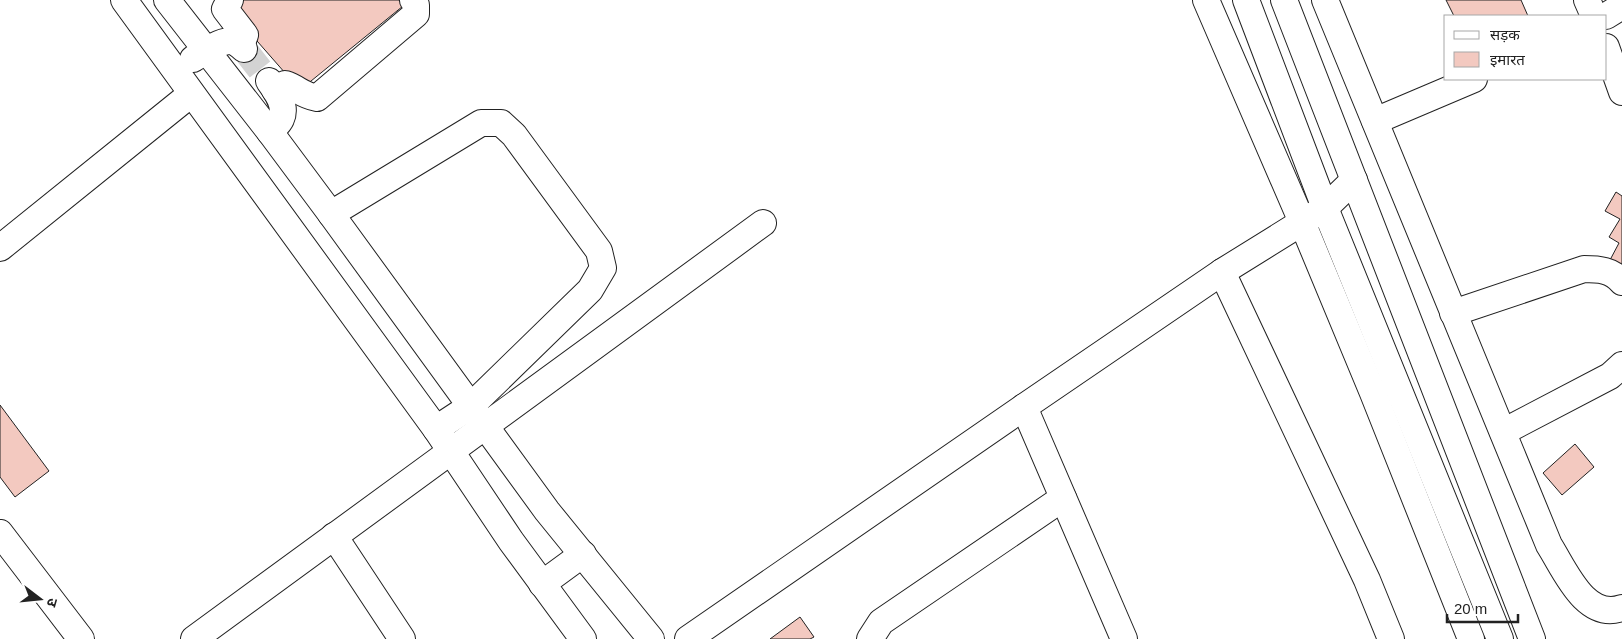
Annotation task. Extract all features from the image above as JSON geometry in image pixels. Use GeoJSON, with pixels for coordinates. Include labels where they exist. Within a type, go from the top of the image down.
{"type":"FeatureCollection","features":[{"type":"Feature","properties":{"kind":"street"},"geometry":{"type":"LineString","coordinates":[[124,0],[452,451],[511,540],[583,639]]}},
{"type":"Feature","properties":{"kind":"street"},"geometry":{"type":"LineString","coordinates":[[167,0],[331,214],[547,511],[651,639]]}},
{"type":"Feature","properties":{"kind":"street"},"geometry":{"type":"LineString","coordinates":[[176,71],[206,50],[230,41],[240,46],[245,35],[225,8],[230,0]]}},
{"type":"Feature","properties":{"kind":"street"},"geometry":{"type":"LineString","coordinates":[[270,132],[281,119],[283,108],[272,86],[285,84],[303,95],[317,98],[416,14],[416,5],[413,0]]}},
{"type":"Feature","properties":{"kind":"street"},"geometry":{"type":"LineString","coordinates":[[1206,0],[1302,222],[1471,639]]}},
{"type":"Feature","properties":{"kind":"street"},"geometry":{"type":"LineString","coordinates":[[1246,0],[1324,208],[1500,639]]}},
{"type":"Feature","properties":{"kind":"street"},"geometry":{"type":"LineString","coordinates":[[1284,0],[1532,639]]}},
{"type":"Feature","properties":{"kind":"street"},"geometry":{"type":"LineString","coordinates":[[1325,0],[1549,545],[1578,593],[1597,608],[1613,611],[1622,608]]}},
{"type":"Feature","properties":{"kind":"street"},"geometry":{"type":"LineString","coordinates":[[1587,0],[1594,15]]}},
{"type":"Feature","properties":{"kind":"street"},"geometry":{"type":"LineString","coordinates":[[1607,15],[1622,6]]}},
{"type":"Feature","properties":{"kind":"street"},"geometry":{"type":"LineString","coordinates":[[1607,50],[1622,92]]}},
{"type":"Feature","properties":{"kind":"street"},"geometry":{"type":"LineString","coordinates":[[1375,121],[1472,80]]}},
{"type":"Feature","properties":{"kind":"street"},"geometry":{"type":"LineString","coordinates":[[0,248],[191,94]]}},
{"type":"Feature","properties":{"kind":"street"},"geometry":{"type":"LineString","coordinates":[[194,639],[452,451],[478,416],[590,290],[603,268],[599,252],[571,212],[514,135],[501,123],[481,123],[331,214]]}},
{"type":"Feature","properties":{"kind":"street"},"geometry":{"type":"LineString","coordinates":[[688,639],[1222,272],[1324,208],[1354,180]]}},
{"type":"Feature","properties":{"kind":"street"},"geometry":{"type":"LineString","coordinates":[[436,429],[478,416],[763,224]]}},
{"type":"Feature","properties":{"kind":"street"},"geometry":{"type":"LineString","coordinates":[[1453,313],[1584,269],[1607,271],[1618,277],[1622,282]]}},
{"type":"Feature","properties":{"kind":"street"},"geometry":{"type":"LineString","coordinates":[[1222,272],[1367,580],[1391,639]]}},
{"type":"Feature","properties":{"kind":"street"},"geometry":{"type":"LineString","coordinates":[[1502,432],[1610,376],[1622,365]]}},
{"type":"Feature","properties":{"kind":"street"},"geometry":{"type":"LineString","coordinates":[[1024,407],[1124,639]]}},
{"type":"Feature","properties":{"kind":"street"},"geometry":{"type":"LineString","coordinates":[[870,639],[881,622],[1063,498]]}},
{"type":"Feature","properties":{"kind":"street"},"geometry":{"type":"LineString","coordinates":[[0,533],[78,638]]}},
{"type":"Feature","properties":{"kind":"street"},"geometry":{"type":"LineString","coordinates":[[334,536],[402,639]]}},
{"type":"Feature","properties":{"kind":"street"},"geometry":{"type":"LineString","coordinates":[[542,584],[582,554]]}},
{"type":"Feature","properties":{"kind":"building"},"geometry":{"type":"Polygon","coordinates":[[[241,0],[399,0],[403,6],[300,90],[229,9],[241,0]]]}},
{"type":"Feature","properties":{"kind":"building"},"geometry":{"type":"Polygon","coordinates":[[[1446,0],[1521,0],[1528,15],[1454,15],[1446,0]]]}},
{"type":"Feature","properties":{"kind":"building"},"geometry":{"type":"Polygon","coordinates":[[[1616,192],[1622,196],[1622,267],[1610,260],[1619,243],[1609,237],[1620,219],[1605,211],[1616,192]]]}},
{"type":"Feature","properties":{"kind":"building"},"geometry":{"type":"Polygon","coordinates":[[[0,405],[49,471],[15,497],[0,477],[0,405]]]}},
{"type":"Feature","properties":{"kind":"building"},"geometry":{"type":"Polygon","coordinates":[[[1575,444],[1594,467],[1562,495],[1543,473],[1575,444]]]}},
{"type":"Feature","properties":{"kind":"building"},"geometry":{"type":"Polygon","coordinates":[[[800,617],[814,637],[810,639],[770,639],[800,617]]]}},
{"type":"Feature","properties":{"kind":"tunnel"},"geometry":{"type":"LineString","coordinates":[[244,49],[269,81]]}}]}
